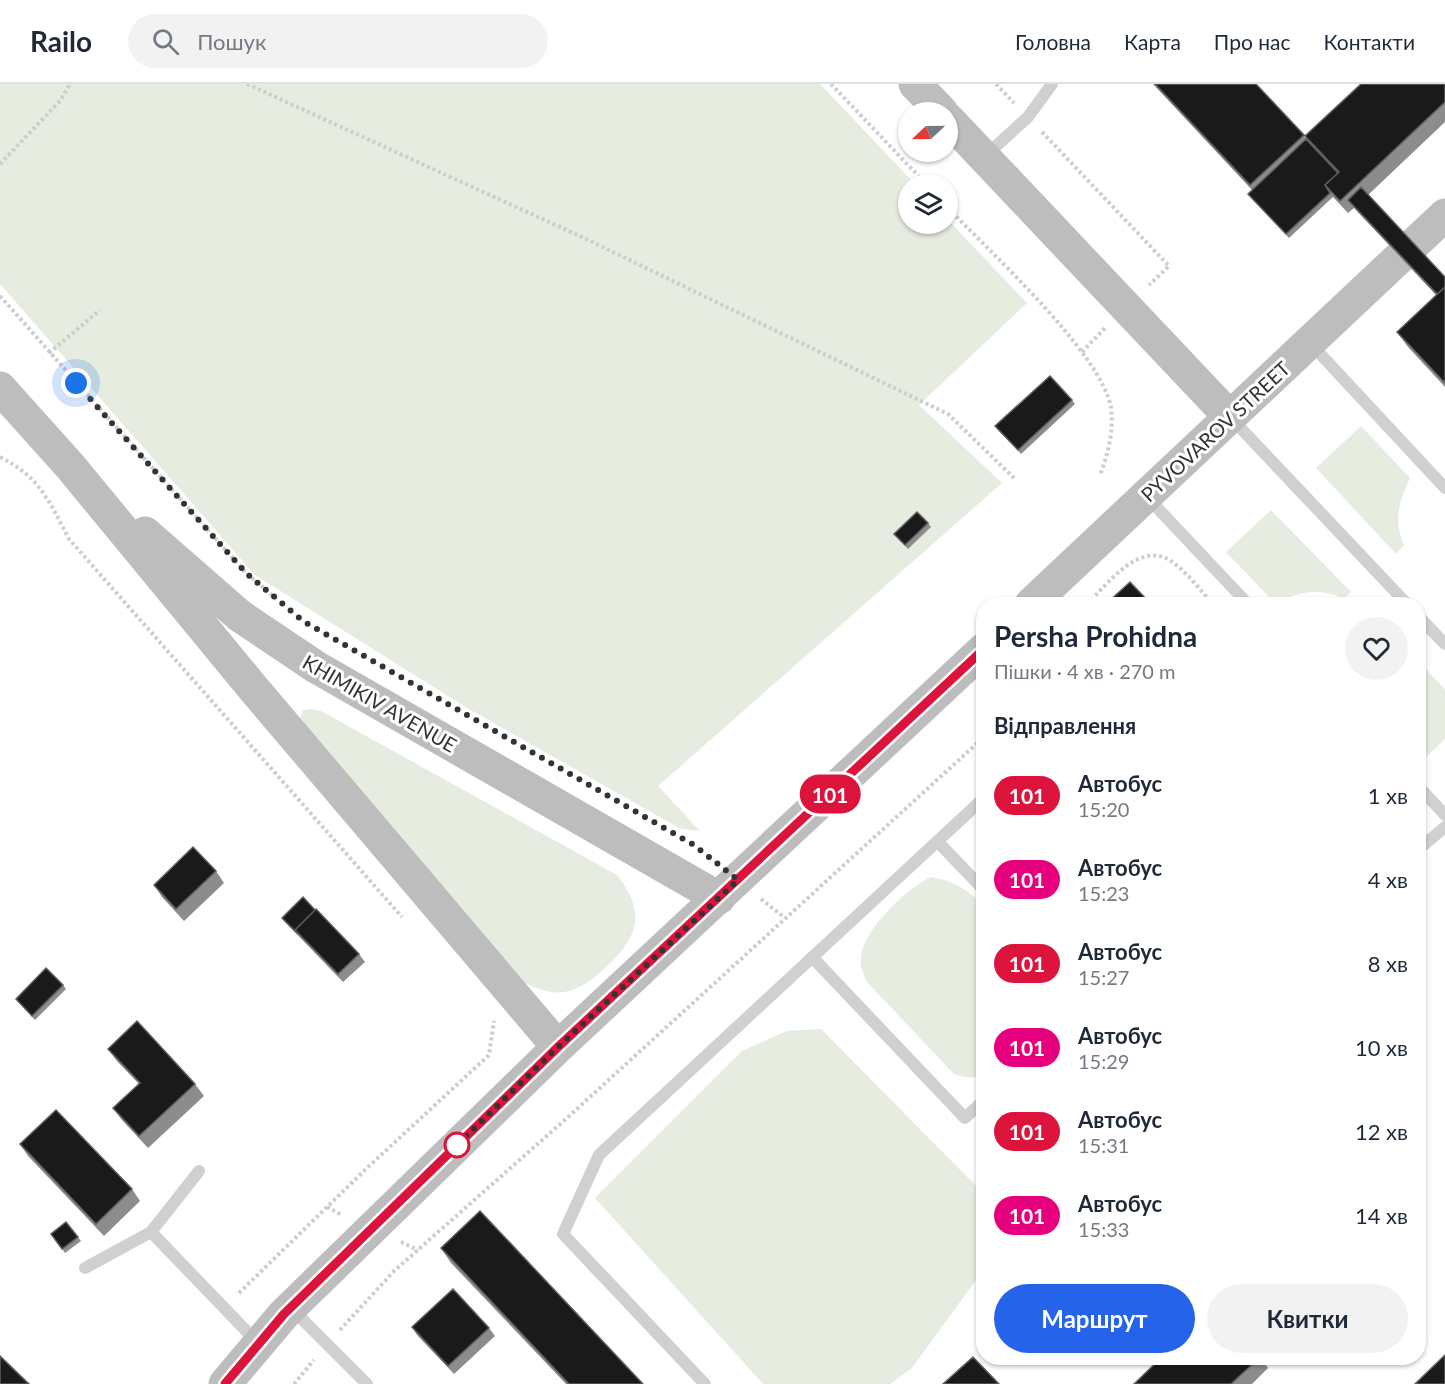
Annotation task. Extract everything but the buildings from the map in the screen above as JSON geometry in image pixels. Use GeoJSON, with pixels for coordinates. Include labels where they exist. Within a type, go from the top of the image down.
{"type":"FeatureCollection","features":[{"type":"Feature","properties":{"kind":"street"},"geometry":{"type":"LineString","coordinates":[[915,84],[932,102]]}},
{"type":"Feature","properties":{"kind":"street"},"geometry":{"type":"LineString","coordinates":[[958,130],[1230,417]]}},
{"type":"Feature","properties":{"kind":"street","name":"PYVOVAROV STREET"},"geometry":{"type":"LineString","coordinates":[[1038,597],[1445,215]]}},
{"type":"Feature","properties":{"kind":"street","name":"KHIMIKIV AVENUE"},"geometry":{"type":"LineString","coordinates":[[0,388],[70,466],[253,688],[558,1047]]}},
{"type":"Feature","properties":{"kind":"street","name":"KHIMIKIV AVENUE"},"geometry":{"type":"LineString","coordinates":[[70,466],[240,616],[316,667],[729,889]]}},
{"type":"Feature","properties":{"kind":"street"},"geometry":{"type":"LineString","coordinates":[[225,1384],[290,1308],[558,1047],[976,657]]}},
{"type":"Feature","properties":{"kind":"lane"},"geometry":{"type":"LineString","coordinates":[[984,157],[1028,117],[1052,84]]}},
{"type":"Feature","properties":{"kind":"lane"},"geometry":{"type":"LineString","coordinates":[[1309,343],[1445,488]]}},
{"type":"Feature","properties":{"kind":"lane"},"geometry":{"type":"LineString","coordinates":[[1230,417],[1400,597]]}},
{"type":"Feature","properties":{"kind":"lane"},"geometry":{"type":"LineString","coordinates":[[1146,496],[1241,597]]}},
{"type":"Feature","properties":{"kind":"lane"},"geometry":{"type":"LineString","coordinates":[[1426,624],[1445,644]]}},
{"type":"Feature","properties":{"kind":"lane"},"geometry":{"type":"LineString","coordinates":[[1426,795],[1445,815]]}},
{"type":"Feature","properties":{"kind":"lane"},"geometry":{"type":"LineString","coordinates":[[705,1384],[563,1234],[599,1155],[976,805]]}},
{"type":"Feature","properties":{"kind":"lane"},"geometry":{"type":"LineString","coordinates":[[1426,843],[1445,827]]}},
{"type":"Feature","properties":{"kind":"lane"},"geometry":{"type":"LineString","coordinates":[[937,841],[976,882]]}},
{"type":"Feature","properties":{"kind":"lane"},"geometry":{"type":"LineString","coordinates":[[812,957],[965,1118],[976,1108]]}},
{"type":"Feature","properties":{"kind":"lane"},"geometry":{"type":"LineString","coordinates":[[85,1268],[151,1232],[200,1171]]}},
{"type":"Feature","properties":{"kind":"lane"},"geometry":{"type":"LineString","coordinates":[[151,1232],[259,1344]]}},
{"type":"Feature","properties":{"kind":"lane"},"geometry":{"type":"LineString","coordinates":[[290,1308],[367,1384]]}},
{"type":"Feature","properties":{"kind":"path"},"geometry":{"type":"LineString","coordinates":[[0,164],[60,101],[70,84]]}},
{"type":"Feature","properties":{"kind":"path"},"geometry":{"type":"LineString","coordinates":[[247,84],[584,238],[948,414],[1015,479]]}},
{"type":"Feature","properties":{"kind":"path"},"geometry":{"type":"LineString","coordinates":[[831,84],[916,174]]}},
{"type":"Feature","properties":{"kind":"path"},"geometry":{"type":"LineString","coordinates":[[996,84],[1140,234]]}},
{"type":"Feature","properties":{"kind":"path"},"geometry":{"type":"LineString","coordinates":[[958,218],[1067,334],[1095,368],[1111,407],[1110,441],[1100,475]]}},
{"type":"Feature","properties":{"kind":"path"},"geometry":{"type":"LineString","coordinates":[[0,296],[246,573],[287,607]]}},
{"type":"Feature","properties":{"kind":"path"},"geometry":{"type":"LineString","coordinates":[[49,353],[100,310]]}},
{"type":"Feature","properties":{"kind":"path"},"geometry":{"type":"LineString","coordinates":[[0,457],[21,468],[52,501],[69,539],[409,925]]}},
{"type":"Feature","properties":{"kind":"path"},"geometry":{"type":"LineString","coordinates":[[1095,597],[1131,563],[1143,556],[1159,556],[1173,562],[1206,597]]}},
{"type":"Feature","properties":{"kind":"path"},"geometry":{"type":"LineString","coordinates":[[294,1384],[394,1271],[976,744]]}},
{"type":"Feature","properties":{"kind":"path"},"geometry":{"type":"LineString","coordinates":[[729,889],[785,918]]}},
{"type":"Feature","properties":{"kind":"path"},"geometry":{"type":"LineString","coordinates":[[224,1308],[367,1168],[489,1055],[494,1022],[486,1013]]}},
{"type":"Feature","properties":{"kind":"shaded area"},"geometry":{"type":"Polygon","coordinates":[[[0,84],[820,84],[906,174],[898,174],[898,234],[958,234],[958,231],[1027,303],[919,405],[1002,483],[658,786],[700,831],[681,829],[467,708],[255,575],[0,284],[0,84]]]}},
{"type":"Feature","properties":{"kind":"shaded area"},"geometry":{"type":"Polygon","coordinates":[[[1361,426],[1410,478],[1403,495],[1398,519],[1404,545],[1396,554],[1316,468],[1361,426]]]}},
{"type":"Feature","properties":{"kind":"shaded area"},"geometry":{"type":"Polygon","coordinates":[[[1271,510],[1351,592],[1346,597],[1310,592],[1290,597],[1269,597],[1226,552],[1271,510]]]}},
{"type":"Feature","properties":{"kind":"shaded area"},"geometry":{"type":"Polygon","coordinates":[[[1426,669],[1445,689],[1445,739],[1426,757],[1426,669]]]}},
{"type":"Feature","properties":{"kind":"shaded area"},"geometry":{"type":"Polygon","coordinates":[[[303,710],[321,711],[617,875],[626,888],[635,912],[632,934],[618,955],[588,982],[569,991],[549,992],[525,983],[299,722],[303,710]]]}},
{"type":"Feature","properties":{"kind":"shaded area"},"geometry":{"type":"Polygon","coordinates":[[[931,877],[947,881],[976,899],[976,1078],[954,1074],[866,981],[862,968],[862,952],[875,926],[897,902],[931,877]]]}},
{"type":"Feature","properties":{"kind":"shaded area"},"geometry":{"type":"Polygon","coordinates":[[[821,1029],[976,1186],[976,1280],[912,1368],[890,1384],[763,1384],[595,1198],[742,1051],[787,1031],[821,1029]]]}},
{"type":"Feature","properties":{"kind":"bus line","name":"101"},"geometry":{"type":"LineString","coordinates":[[225,1384],[284,1314],[558,1047],[976,657]]}},
{"type":"Feature","properties":{"kind":"route"},"geometry":{"type":"LineString","coordinates":[[76,383],[246,573],[303,621],[694,845],[738,880],[558,1047],[455,1147],[457,1145]]}}]}
